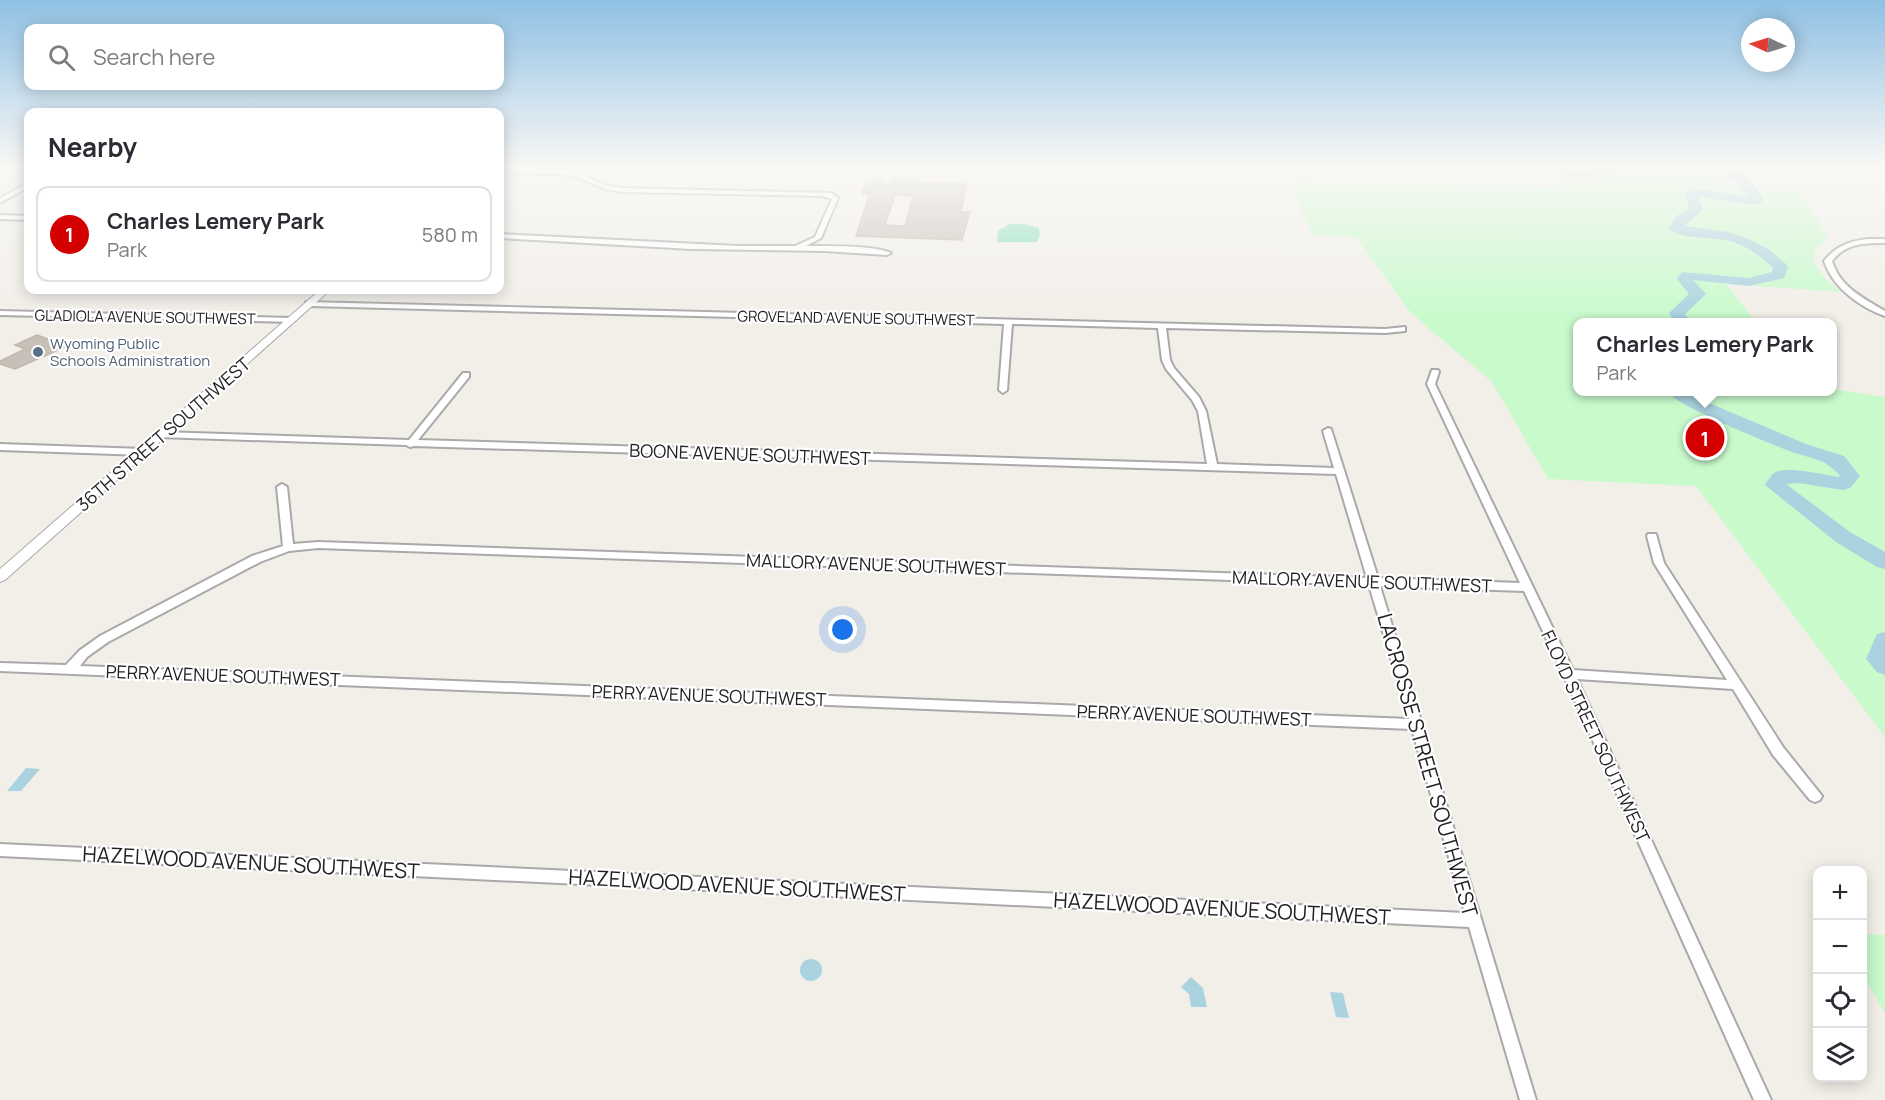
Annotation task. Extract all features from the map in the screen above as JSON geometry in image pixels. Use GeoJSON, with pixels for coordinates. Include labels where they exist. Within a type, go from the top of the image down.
{"type":"FeatureCollection","features":[{"type":"Feature","properties":{"kind":"street"},"geometry":{"type":"LineString","coordinates":[[798,247],[818,238],[826,218]]}},
{"type":"Feature","properties":{"kind":"street"},"geometry":{"type":"LineString","coordinates":[[504,236],[719,249],[798,247],[887,253]]}},
{"type":"Feature","properties":{"kind":"street"},"geometry":{"type":"LineString","coordinates":[[1885,241],[1849,245],[1836,249],[1828,261],[1830,271],[1838,282],[1885,314]]}},
{"type":"Feature","properties":{"kind":"street","name":"36TH STREET SOUTHWEST"},"geometry":{"type":"LineString","coordinates":[[0,577],[321,294]]}},
{"type":"Feature","properties":{"kind":"street","name":"GROVELAND AVENUE SOUTHWEST"},"geometry":{"type":"LineString","coordinates":[[309,304],[1385,332],[1402,329]]}},
{"type":"Feature","properties":{"kind":"street","name":"GLADIOLA AVENUE SOUTHWEST"},"geometry":{"type":"LineString","coordinates":[[0,313],[291,320]]}},
{"type":"Feature","properties":{"kind":"street"},"geometry":{"type":"LineString","coordinates":[[1003,390],[1008,322]]}},
{"type":"Feature","properties":{"kind":"street"},"geometry":{"type":"LineString","coordinates":[[1162,326],[1166,360],[1170,369],[1197,399],[1202,411],[1212,468]]}},
{"type":"Feature","properties":{"kind":"street","name":"FLOYD STREET SOUTHWEST"},"geometry":{"type":"LineString","coordinates":[[1435,372],[1431,384],[1569,674],[1763,1100]]}},
{"type":"Feature","properties":{"kind":"street"},"geometry":{"type":"LineString","coordinates":[[410,444],[466,375]]}},
{"type":"Feature","properties":{"kind":"street","name":"LACROSSE STREET SOUTHWEST"},"geometry":{"type":"LineString","coordinates":[[1328,431],[1528,1100]]}},
{"type":"Feature","properties":{"kind":"street","name":"BOONE AVENUE SOUTHWEST"},"geometry":{"type":"LineString","coordinates":[[161,435],[1339,471]]}},
{"type":"Feature","properties":{"kind":"street"},"geometry":{"type":"LineString","coordinates":[[0,447],[143,452]]}},
{"type":"Feature","properties":{"kind":"street"},"geometry":{"type":"LineString","coordinates":[[282,487],[288,548]]}},
{"type":"Feature","properties":{"kind":"street"},"geometry":{"type":"LineString","coordinates":[[1652,536],[1659,563],[1778,751],[1815,796]]}},
{"type":"Feature","properties":{"kind":"street","name":"MALLORY AVENUE SOUTHWEST"},"geometry":{"type":"LineString","coordinates":[[70,669],[83,654],[104,639],[256,559],[288,548],[318,545],[1526,587]]}},
{"type":"Feature","properties":{"kind":"street","name":"PERRY AVENUE SOUTHWEST"},"geometry":{"type":"LineString","coordinates":[[0,667],[1417,724]]}},
{"type":"Feature","properties":{"kind":"street"},"geometry":{"type":"LineString","coordinates":[[1569,674],[1736,685]]}},
{"type":"Feature","properties":{"kind":"street","name":"HAZELWOOD AVENUE SOUTHWEST"},"geometry":{"type":"LineString","coordinates":[[0,850],[1473,920]]}},
{"type":"Feature","properties":{"kind":"green space"},"geometry":{"type":"Polygon","coordinates":[[[1305,218],[1816,218],[1828,239],[1817,248],[1813,261],[1827,281],[1841,292],[1726,284],[1753,318],[1573,318],[1573,396],[1837,396],[1837,390],[1885,397],[1885,737],[1696,486],[1548,479],[1492,382],[1411,313],[1356,237],[1312,235],[1305,218]]]}},
{"type":"Feature","properties":{"kind":"green space"},"geometry":{"type":"Polygon","coordinates":[[[1009,224],[1024,224],[1039,228],[1040,235],[1037,242],[997,242],[998,231],[1009,224]]]}},
{"type":"Feature","properties":{"kind":"green space"},"geometry":{"type":"Polygon","coordinates":[[[1867,934],[1885,935],[1885,1014],[1867,982],[1867,934]]]}},
{"type":"Feature","properties":{"kind":"water"},"geometry":{"type":"Polygon","coordinates":[[[26,768],[40,769],[21,791],[7,791],[26,768]]]}},
{"type":"Feature","properties":{"kind":"water"},"geometry":{"type":"Polygon","coordinates":[[[811,959],[819,962],[822,970],[819,978],[811,981],[803,978],[800,970],[803,962],[811,959]]]}},
{"type":"Feature","properties":{"kind":"water"},"geometry":{"type":"Polygon","coordinates":[[[1191,977],[1203,988],[1207,1007],[1191,1007],[1189,994],[1181,987],[1191,977]]]}},
{"type":"Feature","properties":{"kind":"water"},"geometry":{"type":"Polygon","coordinates":[[[1330,992],[1343,993],[1349,1018],[1336,1017],[1330,992]]]}},
{"type":"Feature","properties":{"kind":"building"},"geometry":{"type":"Polygon","coordinates":[[[862,218],[887,218],[885,225],[905,226],[907,218],[968,218],[962,240],[856,236],[862,218]]]}},
{"type":"Feature","properties":{"kind":"building","name":"Wyoming Public Schools Administration"},"geometry":{"type":"Polygon","coordinates":[[[37,335],[67,346],[15,369],[0,364],[0,361],[25,349],[15,345],[37,335]]]}},
{"type":"Feature","properties":{"kind":"waterway"},"geometry":{"type":"LineString","coordinates":[[1680,318],[1677,313],[1698,294],[1684,279],[1687,275],[1749,282],[1779,275],[1781,267],[1763,252],[1742,241],[1727,236],[1676,228],[1683,218]]}},
{"type":"Feature","properties":{"kind":"waterway"},"geometry":{"type":"LineString","coordinates":[[1683,396],[1691,402],[1799,448],[1837,460],[1850,476],[1843,484],[1799,477],[1781,477],[1775,485],[1843,537],[1885,562]]}},
{"type":"Feature","properties":{"kind":"waterway"},"geometry":{"type":"LineString","coordinates":[[1885,640],[1878,659],[1885,666]]}},
{"type":"Feature","properties":{"kind":"place","name":"Wyoming Public Schools Administration"},"geometry":{"type":"Point","coordinates":[38,352]}},
{"type":"Feature","properties":{"kind":"place","name":"Charles Lemery Park"},"geometry":{"type":"Point","coordinates":[1705,438]}}]}
